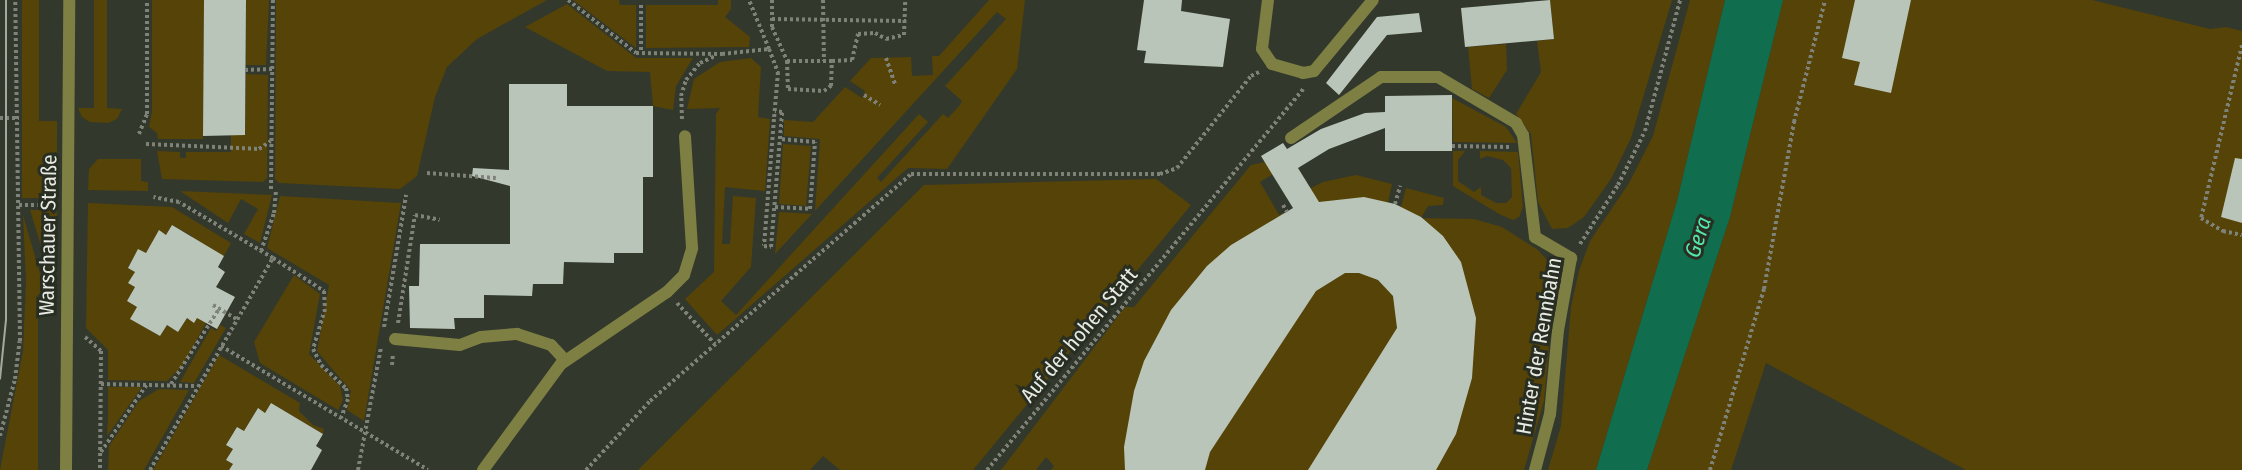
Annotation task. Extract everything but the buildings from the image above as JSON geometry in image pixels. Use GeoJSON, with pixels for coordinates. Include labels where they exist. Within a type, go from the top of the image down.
{"type":"FeatureCollection","features":[{"type":"Feature","properties":{"kind":"street","name":"Warschauer Straße"},"geometry":{"type":"LineString","coordinates":[[66,470],[69,0]]}},
{"type":"Feature","properties":{"kind":"street"},"geometry":{"type":"LineString","coordinates":[[1268,0],[1262,49],[1272,64],[1303,73],[1314,71],[1373,0]]}},
{"type":"Feature","properties":{"kind":"street"},"geometry":{"type":"LineString","coordinates":[[1291,138],[1381,77],[1438,76],[1516,123],[1525,147],[1535,237],[1571,258]]}},
{"type":"Feature","properties":{"kind":"street"},"geometry":{"type":"LineString","coordinates":[[483,470],[565,360],[667,292],[691,262],[685,136]]}},
{"type":"Feature","properties":{"kind":"street","name":"Hinter der Rennbahn"},"geometry":{"type":"LineString","coordinates":[[1535,470],[1550,414],[1558,330],[1571,258]]}},
{"type":"Feature","properties":{"kind":"street"},"geometry":{"type":"LineString","coordinates":[[395,339],[460,345],[481,337],[517,334],[551,345],[565,360]]}},
{"type":"Feature","properties":{"kind":"path"},"geometry":{"type":"LineString","coordinates":[[0,436],[15,379],[20,341],[19,118],[15,0]]}},
{"type":"Feature","properties":{"kind":"path"},"geometry":{"type":"LineString","coordinates":[[139,134],[147,114],[147,0]]}},
{"type":"Feature","properties":{"kind":"path"},"geometry":{"type":"LineString","coordinates":[[261,251],[274,213],[271,140],[273,0]]}},
{"type":"Feature","properties":{"kind":"path"},"geometry":{"type":"LineString","coordinates":[[568,0],[636,53],[722,54],[769,50]]}},
{"type":"Feature","properties":{"kind":"path"},"geometry":{"type":"LineString","coordinates":[[749,0],[778,72],[774,111],[764,246],[771,247],[782,112],[774,111]]}},
{"type":"Feature","properties":{"kind":"path"},"geometry":{"type":"LineString","coordinates":[[772,0],[772,19],[787,61],[788,89],[824,91],[831,86],[832,61]]}},
{"type":"Feature","properties":{"kind":"path"},"geometry":{"type":"LineString","coordinates":[[823,0],[824,61]]}},
{"type":"Feature","properties":{"kind":"path"},"geometry":{"type":"LineString","coordinates":[[787,61],[852,60],[858,34],[899,38],[904,35],[905,0]]}},
{"type":"Feature","properties":{"kind":"path","name":"Hinter der Rennbahn"},"geometry":{"type":"LineString","coordinates":[[1571,258],[1618,185],[1645,130],[1680,0]]}},
{"type":"Feature","properties":{"kind":"path"},"geometry":{"type":"LineString","coordinates":[[1710,470],[1764,289],[1791,132],[1825,0]]}},
{"type":"Feature","properties":{"kind":"path"},"geometry":{"type":"LineString","coordinates":[[641,5],[641,53]]}},
{"type":"Feature","properties":{"kind":"path"},"geometry":{"type":"LineString","coordinates":[[772,19],[906,21]]}},
{"type":"Feature","properties":{"kind":"path"},"geometry":{"type":"LineString","coordinates":[[2242,45],[2201,218],[2223,231],[2242,236]]}},
{"type":"Feature","properties":{"kind":"path"},"geometry":{"type":"LineString","coordinates":[[685,136],[680,111],[682,88],[700,63],[722,54]]}},
{"type":"Feature","properties":{"kind":"path"},"geometry":{"type":"LineString","coordinates":[[886,58],[895,84]]}},
{"type":"Feature","properties":{"kind":"path"},"geometry":{"type":"LineString","coordinates":[[586,470],[650,401],[912,174],[1160,174],[1177,168],[1251,76],[1272,64]]}},
{"type":"Feature","properties":{"kind":"path"},"geometry":{"type":"LineString","coordinates":[[245,70],[272,69]]}},
{"type":"Feature","properties":{"kind":"path","name":"Auf der hohen Statt"},"geometry":{"type":"LineString","coordinates":[[987,470],[1314,71]]}},
{"type":"Feature","properties":{"kind":"path"},"geometry":{"type":"LineString","coordinates":[[864,94],[880,105]]}},
{"type":"Feature","properties":{"kind":"path"},"geometry":{"type":"LineString","coordinates":[[0,118],[19,118]]}},
{"type":"Feature","properties":{"kind":"path"},"geometry":{"type":"LineString","coordinates":[[775,207],[810,209],[815,142],[780,139]]}},
{"type":"Feature","properties":{"kind":"path"},"geometry":{"type":"LineString","coordinates":[[146,144],[259,149],[271,140]]}},
{"type":"Feature","properties":{"kind":"path"},"geometry":{"type":"LineString","coordinates":[[1452,146],[1525,147]]}},
{"type":"Feature","properties":{"kind":"path"},"geometry":{"type":"LineString","coordinates":[[427,173],[496,178]]}},
{"type":"Feature","properties":{"kind":"path"},"geometry":{"type":"LineString","coordinates":[[1395,204],[1400,186]]}},
{"type":"Feature","properties":{"kind":"path"},"geometry":{"type":"LineString","coordinates":[[358,470],[406,195]]}},
{"type":"Feature","properties":{"kind":"path"},"geometry":{"type":"LineString","coordinates":[[153,197],[179,202],[324,291],[325,309],[313,350],[321,365],[346,388],[348,399],[340,418]]}},
{"type":"Feature","properties":{"kind":"path"},"geometry":{"type":"LineString","coordinates":[[19,206],[68,205]]}},
{"type":"Feature","properties":{"kind":"path"},"geometry":{"type":"LineString","coordinates":[[1283,205],[1287,212]]}},
{"type":"Feature","properties":{"kind":"path"},"geometry":{"type":"LineString","coordinates":[[392,365],[415,216],[440,219]]}},
{"type":"Feature","properties":{"kind":"path"},"geometry":{"type":"LineString","coordinates":[[150,470],[196,386],[273,258]]}},
{"type":"Feature","properties":{"kind":"path"},"geometry":{"type":"LineString","coordinates":[[667,292],[715,344]]}},
{"type":"Feature","properties":{"kind":"path"},"geometry":{"type":"LineString","coordinates":[[213,305],[236,319]]}},
{"type":"Feature","properties":{"kind":"path"},"geometry":{"type":"LineString","coordinates":[[170,385],[219,309]]}},
{"type":"Feature","properties":{"kind":"path"},"geometry":{"type":"LineString","coordinates":[[81,334],[101,351],[100,470]]}},
{"type":"Feature","properties":{"kind":"path"},"geometry":{"type":"LineString","coordinates":[[221,346],[428,470]]}},
{"type":"Feature","properties":{"kind":"path"},"geometry":{"type":"LineString","coordinates":[[101,384],[196,386]]}},
{"type":"Feature","properties":{"kind":"path"},"geometry":{"type":"LineString","coordinates":[[100,452],[147,384]]}},
{"type":"Feature","properties":{"kind":"shaded area"},"geometry":{"type":"Polygon","coordinates":[[[22,0],[39,0],[39,121],[57,121],[57,198],[22,198],[22,0]]]}},
{"type":"Feature","properties":{"kind":"shaded area"},"geometry":{"type":"Polygon","coordinates":[[[94,0],[107,0],[107,108],[122,109],[117,119],[108,123],[90,122],[82,117],[78,108],[94,108],[94,0]]]}},
{"type":"Feature","properties":{"kind":"shaded area"},"geometry":{"type":"Polygon","coordinates":[[[152,0],[204,0],[203,139],[158,139],[157,133],[149,127],[152,111],[152,0]]]}},
{"type":"Feature","properties":{"kind":"shaded area"},"geometry":{"type":"Polygon","coordinates":[[[246,0],[269,0],[266,65],[246,65],[246,0]]]}},
{"type":"Feature","properties":{"kind":"shaded area"},"geometry":{"type":"Polygon","coordinates":[[[276,0],[547,0],[477,39],[447,67],[435,97],[417,176],[400,189],[279,183],[275,179],[276,0]]]}},
{"type":"Feature","properties":{"kind":"shaded area"},"geometry":{"type":"Polygon","coordinates":[[[573,0],[619,0],[620,5],[636,5],[636,48],[573,0]]]}},
{"type":"Feature","properties":{"kind":"shaded area"},"geometry":{"type":"Polygon","coordinates":[[[718,0],[731,0],[731,9],[725,17],[750,37],[749,47],[646,48],[646,5],[718,5],[718,0]]]}},
{"type":"Feature","properties":{"kind":"shaded area"},"geometry":{"type":"Polygon","coordinates":[[[989,0],[1025,0],[1017,69],[947,169],[908,168],[717,335],[685,299],[714,272],[716,114],[720,108],[687,109],[694,79],[720,62],[751,58],[761,67],[758,117],[770,119],[765,191],[725,187],[722,244],[730,244],[733,196],[756,198],[751,267],[721,301],[736,315],[919,114],[928,122],[877,178],[881,182],[943,114],[948,118],[960,105],[962,101],[945,86],[1006,19],[997,12],[815,211],[820,139],[784,136],[784,120],[813,122],[845,87],[862,98],[865,91],[850,81],[871,58],[911,57],[912,76],[933,75],[932,56],[939,56],[989,0]]]}},
{"type":"Feature","properties":{"kind":"shaded area"},"geometry":{"type":"Polygon","coordinates":[[[1550,0],[1672,0],[1631,138],[1611,179],[1584,217],[1568,228],[1552,229],[1538,202],[1531,134],[1516,114],[1541,72],[1537,41],[1554,39],[1550,0]]]}},
{"type":"Feature","properties":{"kind":"shaded area"},"geometry":{"type":"Polygon","coordinates":[[[1690,0],[1725,0],[1677,201],[1596,470],[1548,470],[1561,426],[1571,307],[1579,271],[1590,241],[1629,183],[1653,136],[1690,0]]]}},
{"type":"Feature","properties":{"kind":"shaded area"},"geometry":{"type":"Polygon","coordinates":[[[1783,0],[2092,0],[2210,29],[2226,27],[2242,31],[2242,470],[1966,470],[1766,363],[1731,470],[1647,470],[1730,217],[1783,0]]]}},
{"type":"Feature","properties":{"kind":"shaded area"},"geometry":{"type":"Polygon","coordinates":[[[567,4],[636,58],[693,58],[676,86],[673,110],[653,106],[650,72],[607,71],[525,27],[567,4]]]}},
{"type":"Feature","properties":{"kind":"shaded area"},"geometry":{"type":"Polygon","coordinates":[[[1506,44],[1507,70],[1489,98],[1472,89],[1468,47],[1506,44]]]}},
{"type":"Feature","properties":{"kind":"shaded area"},"geometry":{"type":"Polygon","coordinates":[[[246,74],[268,75],[267,178],[263,182],[162,179],[157,151],[180,152],[180,158],[186,158],[186,152],[231,152],[231,135],[245,135],[246,74]]]}},
{"type":"Feature","properties":{"kind":"shaded area"},"geometry":{"type":"Polygon","coordinates":[[[1452,98],[1506,127],[1517,143],[1453,142],[1452,98]]]}},
{"type":"Feature","properties":{"kind":"shaded area"},"geometry":{"type":"Polygon","coordinates":[[[783,144],[811,146],[806,206],[779,204],[783,144]]]}},
{"type":"Feature","properties":{"kind":"shaded area"},"geometry":{"type":"Polygon","coordinates":[[[1453,151],[1465,151],[1458,160],[1458,181],[1474,192],[1481,187],[1481,195],[1496,203],[1506,203],[1512,197],[1511,168],[1503,160],[1487,156],[1480,159],[1480,151],[1518,152],[1523,207],[1519,217],[1513,220],[1499,214],[1453,186],[1453,151]]]}},
{"type":"Feature","properties":{"kind":"shaded area"},"geometry":{"type":"Polygon","coordinates":[[[98,159],[141,159],[141,181],[148,182],[148,191],[88,190],[89,169],[98,159]]]}},
{"type":"Feature","properties":{"kind":"shaded area"},"geometry":{"type":"Polygon","coordinates":[[[1265,162],[1273,174],[1260,182],[1279,215],[1305,204],[1307,190],[1323,182],[1356,175],[1392,184],[1388,202],[1401,207],[1406,188],[1444,198],[1443,205],[1428,206],[1421,218],[1474,219],[1502,227],[1538,250],[1549,262],[1555,280],[1544,401],[1524,470],[1051,470],[1054,466],[1046,457],[1036,470],[1001,470],[1125,307],[1134,307],[1251,165],[1265,162]]]}},
{"type":"Feature","properties":{"kind":"shaded area"},"geometry":{"type":"Polygon","coordinates":[[[1156,179],[1191,205],[973,470],[840,470],[823,456],[810,470],[638,470],[924,185],[1156,179]]]}},
{"type":"Feature","properties":{"kind":"shaded area"},"geometry":{"type":"Polygon","coordinates":[[[180,191],[272,195],[260,243],[244,234],[258,209],[241,199],[228,223],[180,191]]]}},
{"type":"Feature","properties":{"kind":"shaded area"},"geometry":{"type":"Polygon","coordinates":[[[280,196],[401,203],[364,421],[347,410],[351,391],[317,351],[329,285],[267,248],[280,196]]]}},
{"type":"Feature","properties":{"kind":"shaded area"},"geometry":{"type":"Polygon","coordinates":[[[88,203],[172,207],[231,243],[224,256],[189,241],[192,236],[172,225],[166,235],[159,231],[146,253],[138,250],[128,267],[135,272],[135,287],[127,301],[137,307],[131,319],[160,336],[167,325],[178,332],[187,318],[194,322],[201,311],[206,323],[182,366],[167,381],[108,380],[108,350],[86,328],[88,203]]]}},
{"type":"Feature","properties":{"kind":"shaded area"},"geometry":{"type":"Polygon","coordinates":[[[30,210],[57,210],[55,283],[52,282],[30,210]]]}},
{"type":"Feature","properties":{"kind":"shaded area"},"geometry":{"type":"Polygon","coordinates":[[[779,212],[812,214],[775,254],[779,212]]]}},
{"type":"Feature","properties":{"kind":"shaded area"},"geometry":{"type":"Polygon","coordinates":[[[23,215],[46,294],[38,294],[38,470],[0,470],[23,351],[26,281],[23,215]]]}},
{"type":"Feature","properties":{"kind":"shaded area"},"geometry":{"type":"Polygon","coordinates":[[[294,275],[320,294],[309,354],[340,386],[343,400],[338,410],[260,363],[254,342],[294,275]]]}},
{"type":"Feature","properties":{"kind":"shaded area"},"geometry":{"type":"Polygon","coordinates":[[[220,325],[226,328],[194,383],[180,382],[211,328],[216,331],[220,325]]]}},
{"type":"Feature","properties":{"kind":"shaded area"},"geometry":{"type":"Polygon","coordinates":[[[219,355],[300,403],[299,411],[313,425],[324,429],[323,434],[271,403],[265,413],[257,409],[244,431],[237,427],[226,445],[233,449],[226,460],[233,464],[229,470],[153,470],[219,355]]]}},
{"type":"Feature","properties":{"kind":"shaded area"},"geometry":{"type":"Polygon","coordinates":[[[108,387],[142,387],[107,436],[108,418],[108,387]]]}},
{"type":"Feature","properties":{"kind":"shaded area"},"geometry":{"type":"Polygon","coordinates":[[[159,389],[189,390],[144,470],[108,470],[109,446],[139,401],[159,389]]]}},
{"type":"Feature","properties":{"kind":"water","name":"Gera"},"geometry":{"type":"Polygon","coordinates":[[[1725,0],[1783,0],[1730,217],[1647,470],[1596,470],[1677,201],[1725,0]]]}},
{"type":"Feature","properties":{"kind":"tram line"},"geometry":{"type":"LineString","coordinates":[[0,379],[6,320],[6,0]]}}]}
